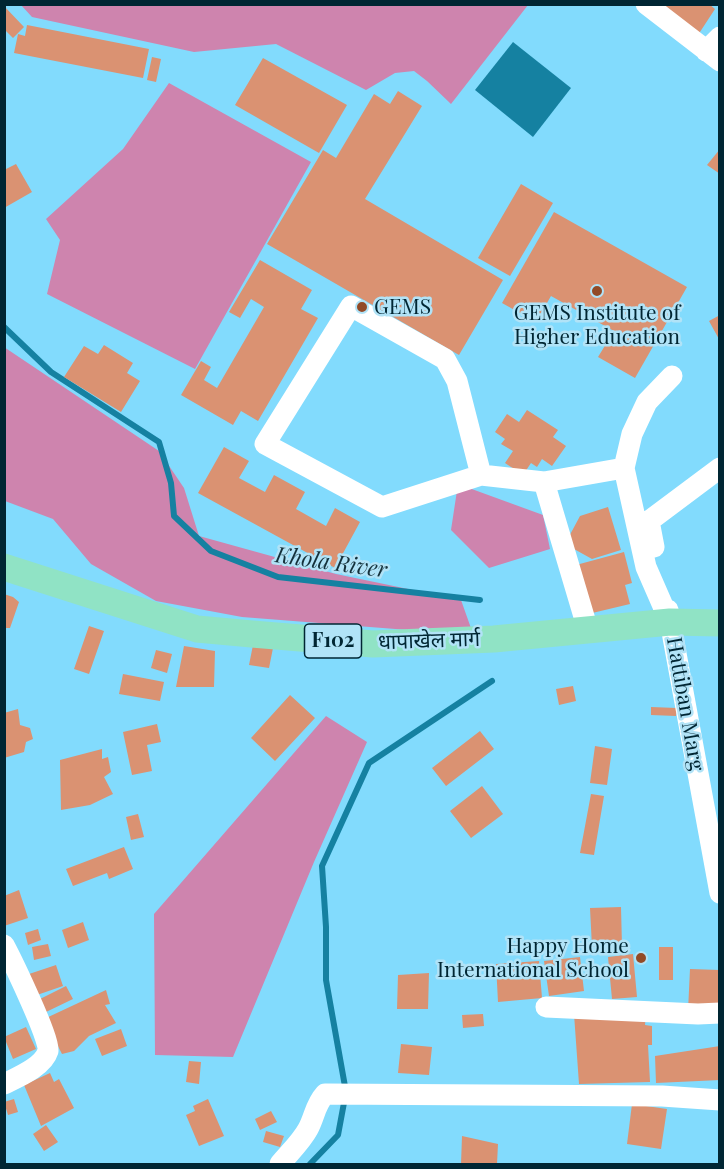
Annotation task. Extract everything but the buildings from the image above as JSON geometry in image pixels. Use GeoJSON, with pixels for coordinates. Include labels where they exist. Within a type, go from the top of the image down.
{"type":"FeatureCollection","features":[{"type":"Feature","properties":{"kind":"main road","name":"धापाखेल मार्ग"},"geometry":{"type":"LineString","coordinates":[[4,567],[197,629],[373,644],[494,639],[670,622],[720,623]]}},
{"type":"Feature","properties":{"kind":"street"},"geometry":{"type":"LineString","coordinates":[[646,4],[715,50]]}},
{"type":"Feature","properties":{"kind":"street"},"geometry":{"type":"LineString","coordinates":[[482,475],[457,381],[446,359],[351,306],[265,444],[382,507],[482,475],[544,482],[624,468]]}},
{"type":"Feature","properties":{"kind":"street"},"geometry":{"type":"LineString","coordinates":[[670,622],[646,567],[624,468],[632,434],[647,402],[672,376]]}},
{"type":"Feature","properties":{"kind":"street"},"geometry":{"type":"LineString","coordinates":[[670,622],[649,521],[720,468]]}},
{"type":"Feature","properties":{"kind":"street"},"geometry":{"type":"LineString","coordinates":[[544,482],[588,630]]}},
{"type":"Feature","properties":{"kind":"street","name":"Hattiban Marg"},"geometry":{"type":"LineString","coordinates":[[670,622],[720,893]]}},
{"type":"Feature","properties":{"kind":"street"},"geometry":{"type":"LineString","coordinates":[[4,945],[39,1019],[49,1047],[43,1060],[4,1084]]}},
{"type":"Feature","properties":{"kind":"street"},"geometry":{"type":"LineString","coordinates":[[546,1007],[720,1013]]}},
{"type":"Feature","properties":{"kind":"street"},"geometry":{"type":"LineString","coordinates":[[280,1164],[306,1133],[313,1119],[316,1104],[325,1094],[662,1096],[720,1100]]}},
{"type":"Feature","properties":{"kind":"shaded area"},"geometry":{"type":"Polygon","coordinates":[[[21,5],[528,5],[451,104],[414,71],[395,73],[366,90],[276,44],[194,52],[32,17],[21,5]]]}},
{"type":"Feature","properties":{"kind":"shaded area"},"geometry":{"type":"Polygon","coordinates":[[[169,83],[311,162],[195,369],[47,294],[60,240],[46,219],[123,149],[169,83]]]}},
{"type":"Feature","properties":{"kind":"shaded area"},"geometry":{"type":"Polygon","coordinates":[[[4,347],[159,451],[184,488],[199,536],[336,574],[461,600],[472,631],[421,631],[242,617],[156,601],[91,564],[53,519],[5,501],[4,347]]]}},
{"type":"Feature","properties":{"kind":"shaded area"},"geometry":{"type":"Polygon","coordinates":[[[458,484],[543,515],[550,549],[489,568],[451,530],[458,484]]]}},
{"type":"Feature","properties":{"kind":"shaded area"},"geometry":{"type":"Polygon","coordinates":[[[326,716],[367,742],[233,1057],[155,1055],[154,914],[326,716]]]}},
{"type":"Feature","properties":{"kind":"water"},"geometry":{"type":"Polygon","coordinates":[[[513,42],[571,88],[533,137],[475,90],[513,42]]]}},
{"type":"Feature","properties":{"kind":"waterway","name":"Khola River"},"geometry":{"type":"LineString","coordinates":[[4,327],[51,372],[159,442],[171,483],[174,516],[211,551],[278,577],[480,600]]}},
{"type":"Feature","properties":{"kind":"waterway","name":"Khola River"},"geometry":{"type":"LineString","coordinates":[[310,1164],[338,1135],[346,1092],[326,980],[326,927],[322,866],[369,763],[492,681]]}},
{"type":"Feature","properties":{"kind":"place","name":"GEMS Institute of Higher Education"},"geometry":{"type":"Point","coordinates":[597,291]}},
{"type":"Feature","properties":{"kind":"place","name":"GEMS"},"geometry":{"type":"Point","coordinates":[362,307]}},
{"type":"Feature","properties":{"kind":"place","name":"Happy Home International School"},"geometry":{"type":"Point","coordinates":[641,958]}}]}
